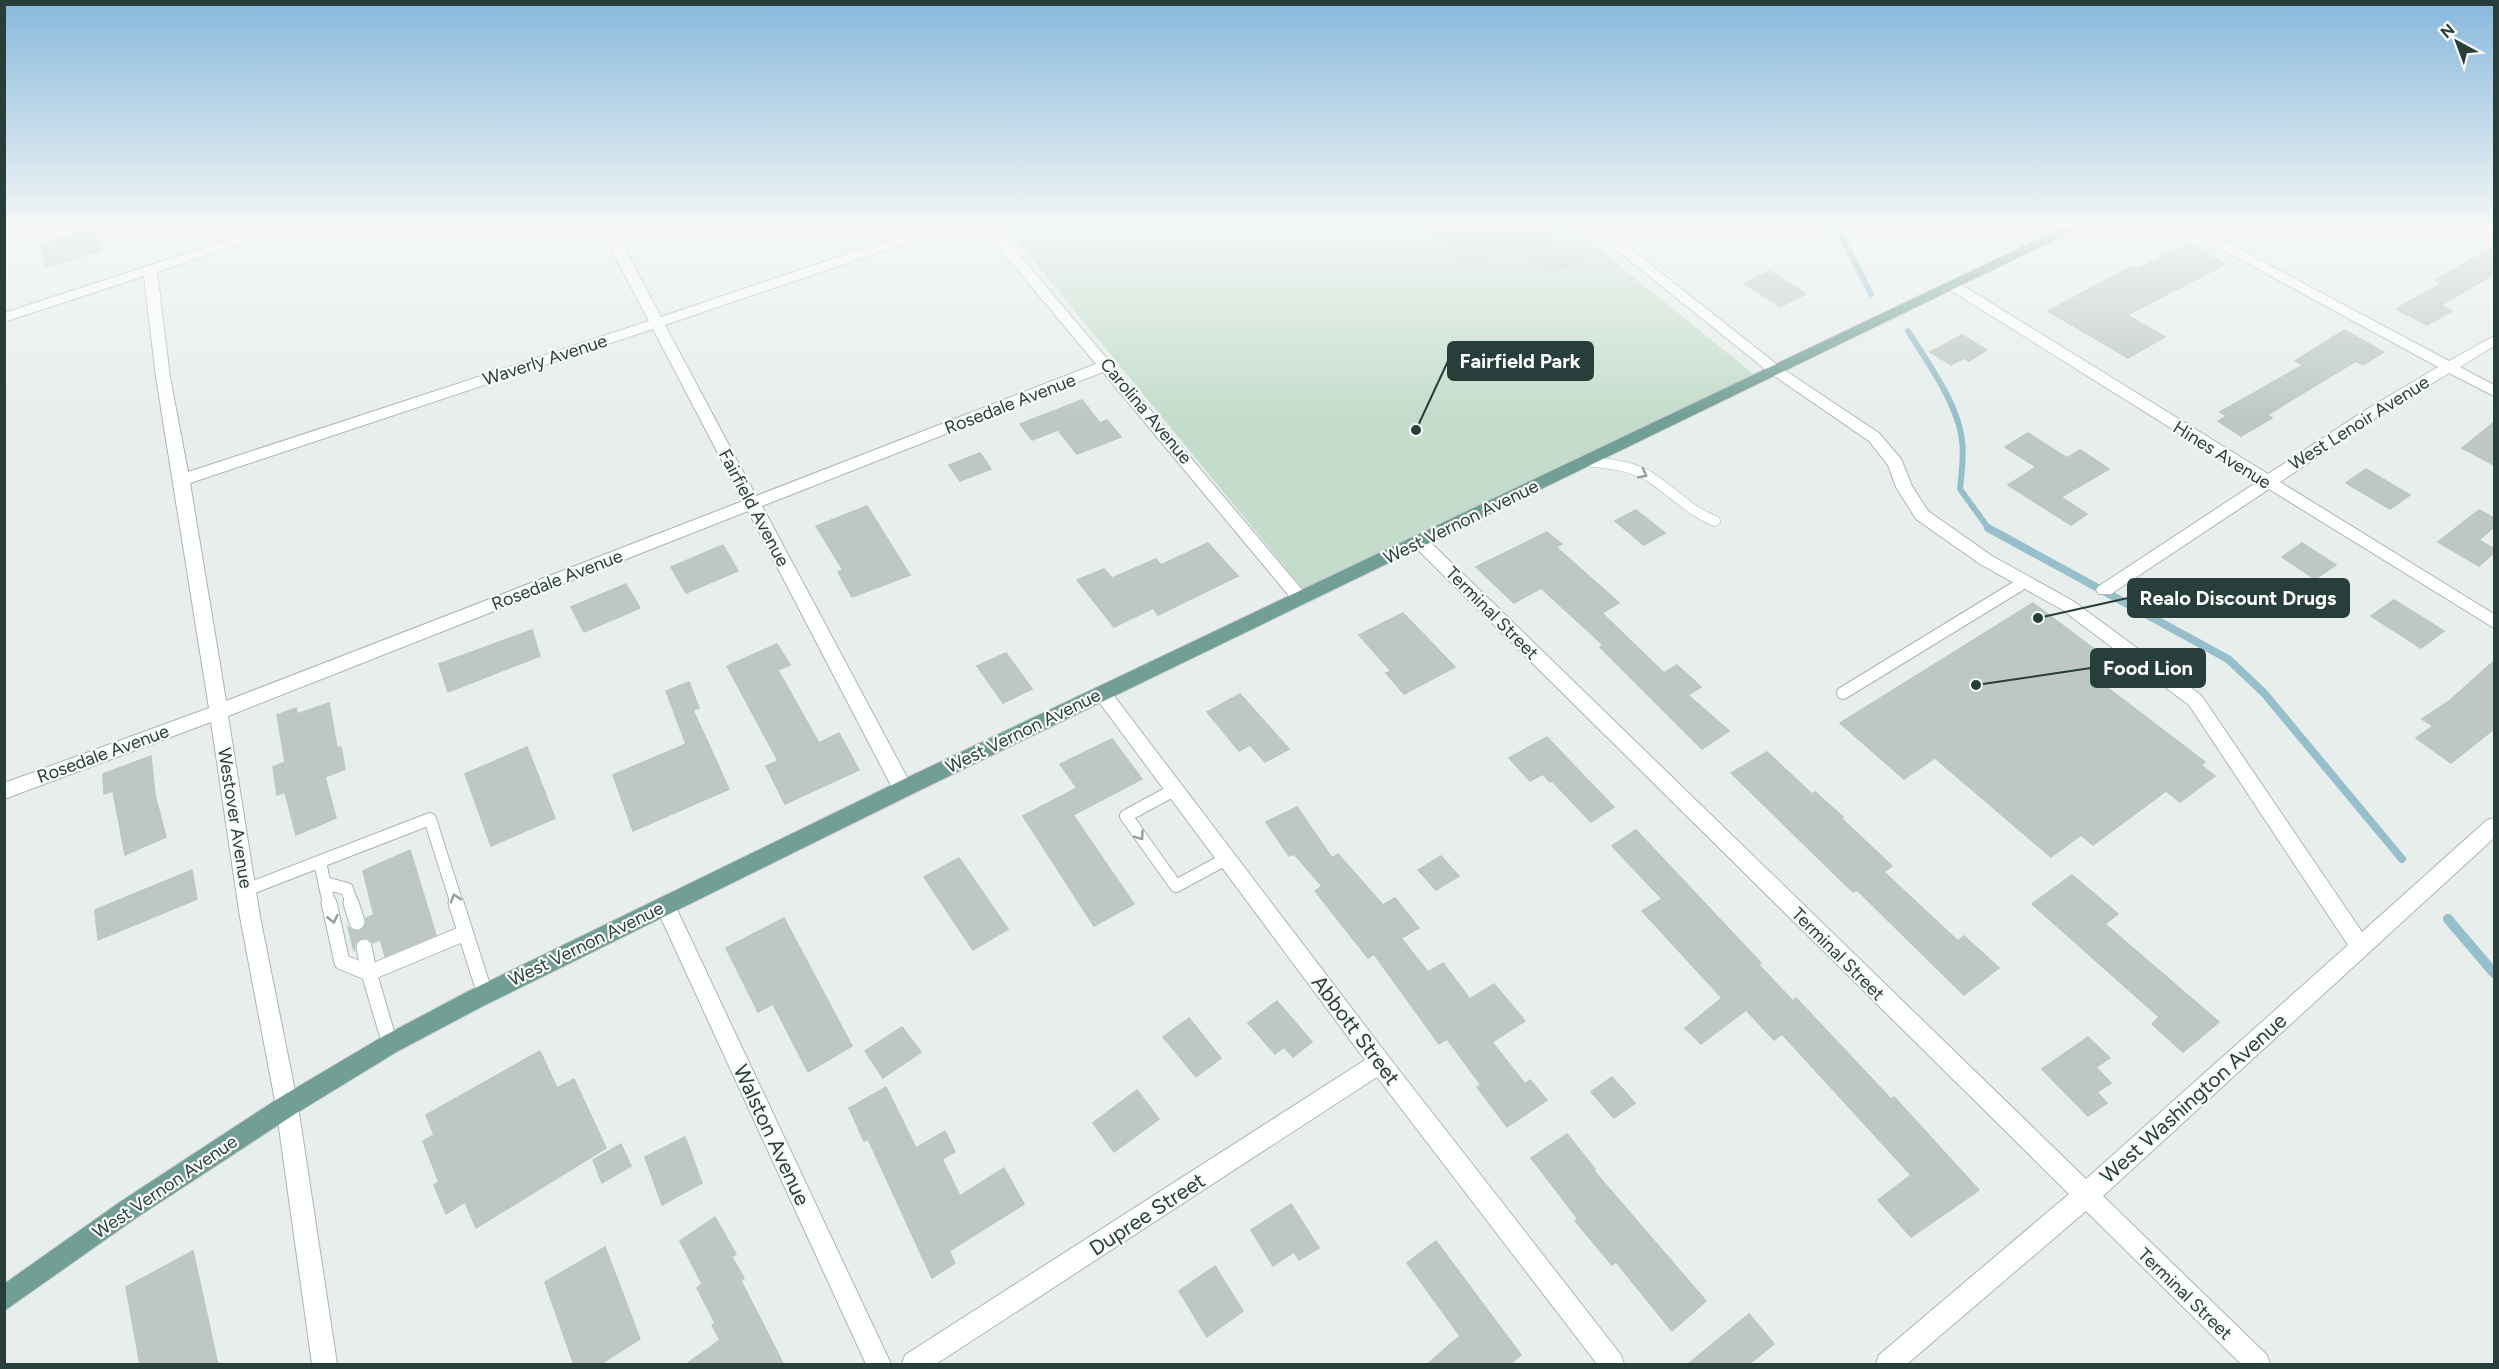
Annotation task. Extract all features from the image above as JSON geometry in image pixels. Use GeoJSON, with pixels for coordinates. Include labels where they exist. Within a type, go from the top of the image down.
{"type":"FeatureCollection","features":[{"type":"Feature","properties":{"kind":"main road","name":"West Vernon Avenue"},"geometry":{"type":"LineString","coordinates":[[4,1299],[128,1210],[287,1106],[390,1044],[485,994],[903,789],[1942,290]]}},
{"type":"Feature","properties":{"kind":"street"},"geometry":{"type":"LineString","coordinates":[[4,318],[90,290]]}},
{"type":"Feature","properties":{"kind":"street","name":"Westover Avenue"},"geometry":{"type":"LineString","coordinates":[[153,290],[246,890],[287,1106],[325,1365]]}},
{"type":"Feature","properties":{"kind":"street","name":"Fairfield Avenue"},"geometry":{"type":"LineString","coordinates":[[641,290],[903,789]]}},
{"type":"Feature","properties":{"kind":"street","name":"Waverly Avenue"},"geometry":{"type":"LineString","coordinates":[[181,480],[753,290]]}},
{"type":"Feature","properties":{"kind":"street","name":"Carolina Avenue"},"geometry":{"type":"LineString","coordinates":[[1043,290],[1301,599]]}},
{"type":"Feature","properties":{"kind":"street"},"geometry":{"type":"LineString","coordinates":[[1674,290],[1775,370],[1874,437],[1895,463],[1904,487],[1922,515],[2023,583],[2067,605],[2195,700],[2216,728],[2300,860],[2361,946]]}},
{"type":"Feature","properties":{"kind":"street","name":"Hines Avenue"},"geometry":{"type":"LineString","coordinates":[[1960,290],[2494,622]]}},
{"type":"Feature","properties":{"kind":"street"},"geometry":{"type":"LineString","coordinates":[[2304,290],[2494,391]]}},
{"type":"Feature","properties":{"kind":"street","name":"West Lenoir Avenue"},"geometry":{"type":"LineString","coordinates":[[2105,590],[2266,482],[2494,340]]}},
{"type":"Feature","properties":{"kind":"street","name":"Rosedale Avenue"},"geometry":{"type":"LineString","coordinates":[[4,791],[218,712],[1107,365]]}},
{"type":"Feature","properties":{"kind":"street","name":"Terminal Street"},"geometry":{"type":"LineString","coordinates":[[1420,542],[2258,1365]]}},
{"type":"Feature","properties":{"kind":"street","name":"Abbott Street"},"geometry":{"type":"LineString","coordinates":[[1102,693],[1380,1063],[1612,1365]]}},
{"type":"Feature","properties":{"kind":"street","name":"West Washington Avenue"},"geometry":{"type":"LineString","coordinates":[[1888,1365],[2085,1196],[2494,826]]}},
{"type":"Feature","properties":{"kind":"street","name":"Walston Avenue"},"geometry":{"type":"LineString","coordinates":[[665,905],[879,1365]]}},
{"type":"Feature","properties":{"kind":"street","name":"Dupree Street"},"geometry":{"type":"LineString","coordinates":[[914,1365],[1380,1063]]}},
{"type":"Feature","properties":{"kind":"lane"},"geometry":{"type":"LineString","coordinates":[[1587,461],[1627,467],[1648,476],[1696,515],[1715,521]]}},
{"type":"Feature","properties":{"kind":"lane"},"geometry":{"type":"LineString","coordinates":[[1843,693],[2023,583]]}},
{"type":"Feature","properties":{"kind":"lane"},"geometry":{"type":"LineString","coordinates":[[1174,790],[1126,816],[1176,886],[1226,859]]}},
{"type":"Feature","properties":{"kind":"lane"},"geometry":{"type":"LineString","coordinates":[[246,890],[430,819],[485,994]]}},
{"type":"Feature","properties":{"kind":"lane"},"geometry":{"type":"LineString","coordinates":[[320,862],[342,962],[369,973],[465,933]]}},
{"type":"Feature","properties":{"kind":"lane"},"geometry":{"type":"LineString","coordinates":[[324,883],[348,889],[357,922]]}},
{"type":"Feature","properties":{"kind":"lane"},"geometry":{"type":"LineString","coordinates":[[364,947],[369,973],[390,1044]]}},
{"type":"Feature","properties":{"kind":"green space"},"geometry":{"type":"Polygon","coordinates":[[[1057,290],[1650,290],[1762,381],[1308,595],[1057,290]]]}},
{"type":"Feature","properties":{"kind":"building"},"geometry":{"type":"Polygon","coordinates":[[[1754,290],[1800,290],[1806,294],[1780,307],[1754,290]]]}},
{"type":"Feature","properties":{"kind":"building"},"geometry":{"type":"Polygon","coordinates":[[[2087,290],[2176,290],[2127,315],[2165,337],[2128,358],[2048,311],[2087,290]]]}},
{"type":"Feature","properties":{"kind":"building"},"geometry":{"type":"Polygon","coordinates":[[[2430,290],[2467,290],[2441,305],[2452,311],[2427,325],[2396,309],[2430,290]]]}},
{"type":"Feature","properties":{"kind":"building"},"geometry":{"type":"Polygon","coordinates":[[[2344,330],[2384,352],[2363,365],[2356,361],[2267,415],[2272,418],[2241,436],[2218,421],[2227,416],[2220,412],[2303,365],[2295,361],[2344,330]]]}},
{"type":"Feature","properties":{"kind":"building"},"geometry":{"type":"Polygon","coordinates":[[[1962,335],[1987,350],[1969,361],[1964,358],[1951,365],[1930,352],[1962,335]]]}},
{"type":"Feature","properties":{"kind":"building"},"geometry":{"type":"Polygon","coordinates":[[[1082,400],[1100,423],[1107,420],[1121,437],[1077,454],[1058,430],[1032,440],[1020,424],[1082,400]]]}},
{"type":"Feature","properties":{"kind":"building"},"geometry":{"type":"Polygon","coordinates":[[[2494,422],[2494,465],[2462,448],[2494,422]]]}},
{"type":"Feature","properties":{"kind":"building"},"geometry":{"type":"Polygon","coordinates":[[[2028,433],[2067,458],[2080,450],[2109,469],[2061,497],[2087,514],[2071,525],[2008,485],[2036,467],[2005,447],[2028,433]]]}},
{"type":"Feature","properties":{"kind":"building"},"geometry":{"type":"Polygon","coordinates":[[[980,453],[991,469],[960,481],[949,465],[980,453]]]}},
{"type":"Feature","properties":{"kind":"building"},"geometry":{"type":"Polygon","coordinates":[[[2366,469],[2410,495],[2390,509],[2346,483],[2366,469]]]}},
{"type":"Feature","properties":{"kind":"building"},"geometry":{"type":"Polygon","coordinates":[[[867,506],[910,575],[852,597],[838,572],[843,570],[816,526],[867,506]]]}},
{"type":"Feature","properties":{"kind":"building"},"geometry":{"type":"Polygon","coordinates":[[[1636,510],[1665,533],[1644,545],[1615,521],[1636,510]]]}},
{"type":"Feature","properties":{"kind":"building"},"geometry":{"type":"Polygon","coordinates":[[[2479,510],[2494,518],[2494,527],[2479,540],[2494,549],[2494,553],[2479,566],[2438,542],[2479,510]]]}},
{"type":"Feature","properties":{"kind":"building"},"geometry":{"type":"Polygon","coordinates":[[[1547,532],[1562,544],[1556,547],[1619,603],[1602,613],[1664,673],[1677,665],[1701,687],[1688,695],[1729,731],[1702,749],[1600,647],[1603,645],[1541,588],[1514,603],[1476,567],[1547,532]]]}},
{"type":"Feature","properties":{"kind":"building"},"geometry":{"type":"Polygon","coordinates":[[[1208,543],[1238,576],[1158,615],[1153,608],[1114,627],[1077,580],[1104,569],[1112,578],[1156,559],[1161,565],[1208,543]]]}},
{"type":"Feature","properties":{"kind":"building"},"geometry":{"type":"Polygon","coordinates":[[[2302,543],[2336,565],[2315,579],[2282,557],[2302,543]]]}},
{"type":"Feature","properties":{"kind":"building"},"geometry":{"type":"Polygon","coordinates":[[[723,545],[738,571],[686,593],[671,567],[723,545]]]}},
{"type":"Feature","properties":{"kind":"building"},"geometry":{"type":"Polygon","coordinates":[[[626,584],[640,608],[584,632],[571,607],[626,584]]]}},
{"type":"Feature","properties":{"kind":"building"},"geometry":{"type":"Polygon","coordinates":[[[2394,600],[2444,631],[2421,648],[2371,616],[2394,600]]]}},
{"type":"Feature","properties":{"kind":"building"},"geometry":{"type":"Polygon","coordinates":[[[2033,603],[2117,666],[2096,679],[2205,762],[2201,765],[2215,776],[2180,802],[2166,791],[2093,845],[2081,835],[2051,857],[1935,758],[1904,779],[1840,723],[2033,603]]]}},
{"type":"Feature","properties":{"kind":"building"},"geometry":{"type":"Polygon","coordinates":[[[1403,613],[1455,667],[1404,694],[1386,673],[1391,671],[1359,635],[1403,613]]]}},
{"type":"Feature","properties":{"kind":"building"},"geometry":{"type":"Polygon","coordinates":[[[532,630],[540,656],[448,692],[439,664],[532,630]]]}},
{"type":"Feature","properties":{"kind":"building"},"geometry":{"type":"Polygon","coordinates":[[[777,644],[790,665],[778,670],[819,743],[839,733],[859,770],[785,804],[766,766],[778,761],[727,666],[777,644]]]}},
{"type":"Feature","properties":{"kind":"building"},"geometry":{"type":"Polygon","coordinates":[[[1006,653],[1032,689],[1003,703],[977,666],[1006,653]]]}},
{"type":"Feature","properties":{"kind":"building"},"geometry":{"type":"Polygon","coordinates":[[[2494,661],[2494,729],[2451,763],[2416,738],[2433,726],[2422,719],[2449,701],[2494,661]]]}},
{"type":"Feature","properties":{"kind":"building"},"geometry":{"type":"Polygon","coordinates":[[[689,682],[699,708],[693,710],[729,789],[633,831],[613,775],[686,744],[666,691],[689,682]]]}},
{"type":"Feature","properties":{"kind":"building"},"geometry":{"type":"Polygon","coordinates":[[[1240,694],[1289,749],[1265,762],[1250,745],[1239,751],[1207,712],[1240,694]]]}},
{"type":"Feature","properties":{"kind":"building"},"geometry":{"type":"Polygon","coordinates":[[[329,703],[337,748],[341,747],[345,769],[325,777],[336,818],[296,835],[285,792],[277,795],[273,767],[285,762],[277,715],[296,708],[297,714],[329,703]]]}},
{"type":"Feature","properties":{"kind":"building"},"geometry":{"type":"Polygon","coordinates":[[[1547,737],[1614,807],[1591,822],[1552,781],[1550,782],[1543,774],[1530,781],[1509,758],[1547,737]]]}},
{"type":"Feature","properties":{"kind":"building"},"geometry":{"type":"Polygon","coordinates":[[[1112,739],[1142,779],[1073,815],[1134,904],[1094,926],[1023,816],[1077,788],[1060,764],[1112,739]]]}},
{"type":"Feature","properties":{"kind":"building"},"geometry":{"type":"Polygon","coordinates":[[[527,747],[555,818],[491,846],[465,774],[527,747]]]}},
{"type":"Feature","properties":{"kind":"building"},"geometry":{"type":"Polygon","coordinates":[[[1767,752],[1812,794],[1815,792],[1843,817],[1841,818],[1892,866],[1884,872],[1958,941],[1964,936],[1999,968],[1964,995],[1857,890],[1853,892],[1731,773],[1767,752]]]}},
{"type":"Feature","properties":{"kind":"building"},"geometry":{"type":"Polygon","coordinates":[[[151,756],[155,795],[166,837],[125,855],[113,791],[104,794],[103,774],[151,756]]]}},
{"type":"Feature","properties":{"kind":"building"},"geometry":{"type":"Polygon","coordinates":[[[1297,807],[1332,858],[1338,854],[1383,905],[1395,898],[1419,928],[1401,938],[1428,972],[1443,963],[1470,999],[1494,984],[1525,1021],[1492,1042],[1525,1084],[1530,1080],[1547,1100],[1507,1127],[1477,1087],[1481,1085],[1447,1039],[1439,1044],[1374,954],[1368,958],[1315,891],[1322,886],[1294,854],[1289,856],[1266,822],[1297,807]]]}},
{"type":"Feature","properties":{"kind":"building"},"geometry":{"type":"Polygon","coordinates":[[[1636,830],[1761,963],[1759,965],[1793,1001],[1796,998],[1891,1099],[1894,1097],[1979,1190],[1911,1237],[1878,1200],[1911,1175],[1782,1034],[1774,1040],[1746,1010],[1701,1044],[1685,1028],[1722,998],[1642,911],[1662,899],[1612,846],[1636,830]]]}},
{"type":"Feature","properties":{"kind":"building"},"geometry":{"type":"Polygon","coordinates":[[[410,850],[436,935],[385,956],[380,939],[373,943],[368,938],[362,938],[355,943],[354,951],[348,927],[354,931],[360,931],[366,925],[366,918],[374,915],[363,871],[410,850]]]}},
{"type":"Feature","properties":{"kind":"building"},"geometry":{"type":"Polygon","coordinates":[[[1441,856],[1459,876],[1436,890],[1418,870],[1441,856]]]}},
{"type":"Feature","properties":{"kind":"building"},"geometry":{"type":"Polygon","coordinates":[[[959,858],[1008,929],[973,950],[924,877],[959,858]]]}},
{"type":"Feature","properties":{"kind":"building"},"geometry":{"type":"Polygon","coordinates":[[[192,870],[197,899],[98,940],[95,910],[192,870]]]}},
{"type":"Feature","properties":{"kind":"building"},"geometry":{"type":"Polygon","coordinates":[[[2072,875],[2118,914],[2105,924],[2219,1022],[2183,1052],[2152,1024],[2159,1017],[2032,904],[2072,875]]]}},
{"type":"Feature","properties":{"kind":"building"},"geometry":{"type":"Polygon","coordinates":[[[784,918],[852,1046],[808,1072],[773,1004],[758,1012],[726,948],[784,918]]]}},
{"type":"Feature","properties":{"kind":"building"},"geometry":{"type":"Polygon","coordinates":[[[1277,1001],[1312,1042],[1293,1057],[1284,1047],[1275,1054],[1248,1023],[1277,1001]]]}},
{"type":"Feature","properties":{"kind":"building"},"geometry":{"type":"Polygon","coordinates":[[[1189,1018],[1221,1058],[1196,1077],[1163,1037],[1189,1018]]]}},
{"type":"Feature","properties":{"kind":"building"},"geometry":{"type":"Polygon","coordinates":[[[902,1027],[921,1052],[883,1078],[865,1051],[902,1027]]]}},
{"type":"Feature","properties":{"kind":"building"},"geometry":{"type":"Polygon","coordinates":[[[2088,1037],[2110,1058],[2096,1067],[2111,1083],[2097,1092],[2107,1103],[2088,1116],[2042,1069],[2088,1037]]]}},
{"type":"Feature","properties":{"kind":"building"},"geometry":{"type":"Polygon","coordinates":[[[540,1051],[557,1088],[574,1079],[606,1148],[476,1228],[465,1202],[446,1214],[434,1185],[439,1182],[423,1141],[434,1135],[426,1115],[540,1051]]]}},
{"type":"Feature","properties":{"kind":"building"},"geometry":{"type":"Polygon","coordinates":[[[1612,1077],[1635,1103],[1614,1118],[1591,1092],[1612,1077]]]}},
{"type":"Feature","properties":{"kind":"building"},"geometry":{"type":"Polygon","coordinates":[[[886,1087],[916,1148],[945,1131],[955,1152],[942,1159],[960,1196],[1004,1168],[1024,1204],[949,1251],[955,1263],[932,1278],[868,1139],[864,1141],[849,1108],[886,1087]]]}},
{"type":"Feature","properties":{"kind":"building"},"geometry":{"type":"Polygon","coordinates":[[[1137,1090],[1159,1119],[1114,1152],[1093,1123],[1137,1090]]]}},
{"type":"Feature","properties":{"kind":"building"},"geometry":{"type":"Polygon","coordinates":[[[1567,1134],[1595,1169],[1594,1171],[1706,1301],[1672,1331],[1616,1262],[1612,1265],[1575,1221],[1578,1219],[1531,1158],[1567,1134]]]}},
{"type":"Feature","properties":{"kind":"building"},"geometry":{"type":"Polygon","coordinates":[[[685,1137],[702,1183],[662,1205],[645,1157],[685,1137]]]}},
{"type":"Feature","properties":{"kind":"building"},"geometry":{"type":"Polygon","coordinates":[[[621,1144],[631,1166],[602,1183],[593,1160],[621,1144]]]}},
{"type":"Feature","properties":{"kind":"building"},"geometry":{"type":"Polygon","coordinates":[[[1291,1204],[1319,1248],[1299,1260],[1294,1252],[1273,1266],[1251,1230],[1291,1204]]]}},
{"type":"Feature","properties":{"kind":"building"},"geometry":{"type":"Polygon","coordinates":[[[715,1217],[736,1254],[732,1257],[744,1278],[741,1281],[784,1365],[685,1365],[720,1340],[712,1325],[715,1323],[697,1288],[702,1284],[680,1241],[715,1217]]]}},
{"type":"Feature","properties":{"kind":"building"},"geometry":{"type":"Polygon","coordinates":[[[1436,1241],[1521,1355],[1509,1365],[1426,1365],[1460,1336],[1407,1263],[1436,1241]]]}},
{"type":"Feature","properties":{"kind":"building"},"geometry":{"type":"Polygon","coordinates":[[[605,1247],[640,1339],[599,1365],[574,1365],[545,1282],[605,1247]]]}},
{"type":"Feature","properties":{"kind":"building"},"geometry":{"type":"Polygon","coordinates":[[[193,1251],[218,1365],[140,1365],[126,1287],[193,1251]]]}},
{"type":"Feature","properties":{"kind":"building"},"geometry":{"type":"Polygon","coordinates":[[[1215,1266],[1243,1311],[1207,1337],[1179,1291],[1215,1266]]]}},
{"type":"Feature","properties":{"kind":"building"},"geometry":{"type":"Polygon","coordinates":[[[1749,1314],[1774,1344],[1748,1365],[1687,1365],[1749,1314]]]}},
{"type":"Feature","properties":{"kind":"waterway"},"geometry":{"type":"LineString","coordinates":[[1869,290],[1871,294]]}},
{"type":"Feature","properties":{"kind":"waterway"},"geometry":{"type":"LineString","coordinates":[[1908,331],[1951,403],[1960,429],[1962,444],[1960,489],[1988,528]]}},
{"type":"Feature","properties":{"kind":"waterway"},"geometry":{"type":"LineString","coordinates":[[1988,528],[2228,659],[2264,693],[2402,859]]}},
{"type":"Feature","properties":{"kind":"waterway"},"geometry":{"type":"LineString","coordinates":[[2448,919],[2494,973]]}},
{"type":"Feature","properties":{"kind":"place","name":"Fairfield Park"},"geometry":{"type":"Point","coordinates":[1416,430]}},
{"type":"Feature","properties":{"kind":"place","name":"Realo Discount Drugs"},"geometry":{"type":"Point","coordinates":[2038,618]}},
{"type":"Feature","properties":{"kind":"place","name":"Food Lion"},"geometry":{"type":"Point","coordinates":[1976,685]}}]}
